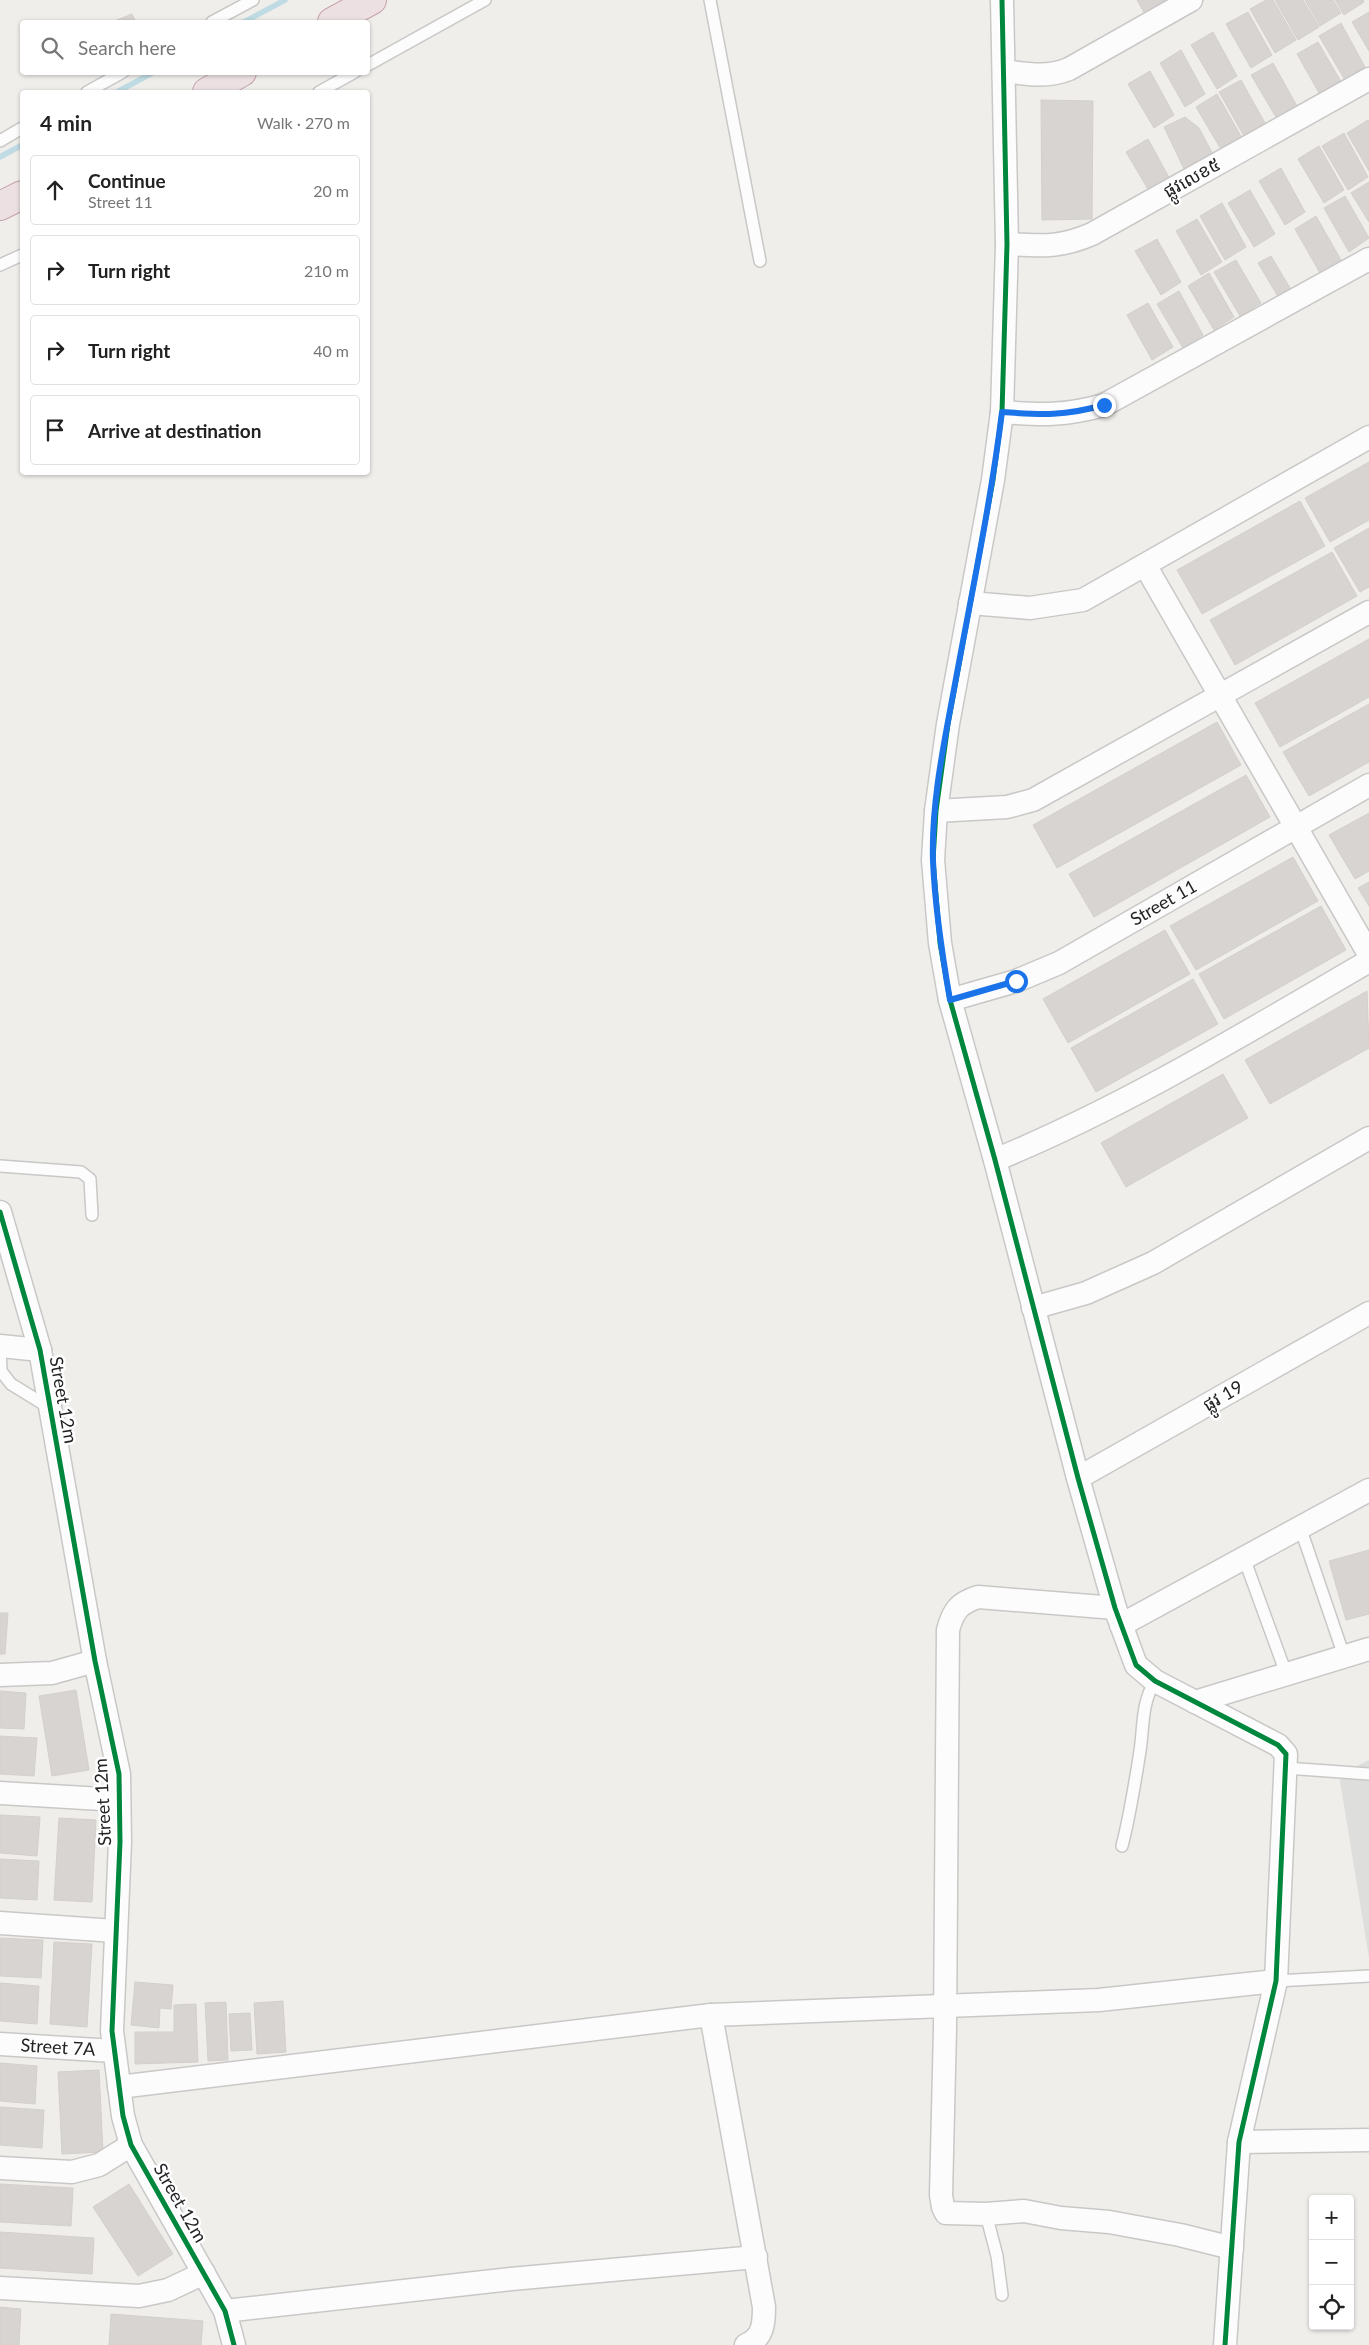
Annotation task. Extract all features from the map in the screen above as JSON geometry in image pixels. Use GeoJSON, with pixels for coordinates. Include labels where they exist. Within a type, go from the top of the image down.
{"type":"FeatureCollection","features":[{"type":"Feature","properties":{"kind":"highway"},"geometry":{"type":"LineString","coordinates":[[336,20],[372,0]]}},
{"type":"Feature","properties":{"kind":"highway"},"geometry":{"type":"LineString","coordinates":[[210,90],[237,75]]}},
{"type":"Feature","properties":{"kind":"highway"},"geometry":{"type":"LineString","coordinates":[[0,206],[20,195]]}},
{"type":"Feature","properties":{"kind":"street"},"geometry":{"type":"LineString","coordinates":[[1002,0],[1007,244],[1002,412],[993,480],[948,724],[936,811],[933,860],[940,944],[950,1000],[995,1160],[1078,1478],[1118,1617],[1136,1665],[1155,1681],[1278,1745],[1286,1754],[1276,1981],[1239,2142],[1225,2345]]}},
{"type":"Feature","properties":{"kind":"street"},"geometry":{"type":"LineString","coordinates":[[1004,72],[1040,76],[1056,74],[1069,69],[1192,0]]}},
{"type":"Feature","properties":{"kind":"street","name":"ផ្លូវលេខ៥"},"geometry":{"type":"LineString","coordinates":[[1007,244],[1048,247],[1071,243],[1092,234],[1369,79]]}},
{"type":"Feature","properties":{"kind":"street"},"geometry":{"type":"LineString","coordinates":[[1002,412],[1054,415],[1076,413],[1104,405],[1369,259]]}},
{"type":"Feature","properties":{"kind":"street"},"geometry":{"type":"LineString","coordinates":[[970,603],[1030,608],[1083,600],[1369,437]]}},
{"type":"Feature","properties":{"kind":"street"},"geometry":{"type":"LineString","coordinates":[[1145,565],[1369,954]]}},
{"type":"Feature","properties":{"kind":"street"},"geometry":{"type":"LineString","coordinates":[[936,811],[1007,807],[1033,800],[1369,612]]}},
{"type":"Feature","properties":{"kind":"street","name":"Street 11"},"geometry":{"type":"LineString","coordinates":[[950,1000],[1016,981],[1060,963],[1369,786]]}},
{"type":"Feature","properties":{"kind":"street"},"geometry":{"type":"LineString","coordinates":[[995,1160],[1056,1134],[1165,1079],[1369,961]]}},
{"type":"Feature","properties":{"kind":"street"},"geometry":{"type":"LineString","coordinates":[[1033,1308],[1086,1292],[1153,1263],[1369,1138]]}},
{"type":"Feature","properties":{"kind":"street","name":"Street 12m"},"geometry":{"type":"LineString","coordinates":[[0,1212],[40,1350],[95,1661],[118,1774],[120,1842],[112,2031],[123,2116],[131,2145],[225,2311],[234,2345]]}},
{"type":"Feature","properties":{"kind":"street","name":"ផ្លូវ 19"},"geometry":{"type":"LineString","coordinates":[[1078,1478],[1369,1313]]}},
{"type":"Feature","properties":{"kind":"street"},"geometry":{"type":"LineString","coordinates":[[0,1346],[40,1350]]}},
{"type":"Feature","properties":{"kind":"street"},"geometry":{"type":"LineString","coordinates":[[1232,2248],[1180,2235],[1109,2222],[1061,2218],[1024,2210],[986,2214],[946,2213],[942,2206],[948,1630],[956,1607],[978,1597],[1118,1617],[1244,1558],[1369,1490]]}},
{"type":"Feature","properties":{"kind":"street"},"geometry":{"type":"LineString","coordinates":[[1195,1702],[1369,1650]]}},
{"type":"Feature","properties":{"kind":"street"},"geometry":{"type":"LineString","coordinates":[[0,1675],[52,1673],[95,1661]]}},
{"type":"Feature","properties":{"kind":"street"},"geometry":{"type":"LineString","coordinates":[[0,1793],[119,1800]]}},
{"type":"Feature","properties":{"kind":"street"},"geometry":{"type":"LineString","coordinates":[[0,1923],[115,1931]]}},
{"type":"Feature","properties":{"kind":"street"},"geometry":{"type":"LineString","coordinates":[[119,2087],[711,2015],[1099,2000],[1276,1981]]}},
{"type":"Feature","properties":{"kind":"street"},"geometry":{"type":"LineString","coordinates":[[711,2015],[764,2307],[764,2326],[754,2342],[746,2345]]}},
{"type":"Feature","properties":{"kind":"street","name":"Street 7A"},"geometry":{"type":"LineString","coordinates":[[0,2044],[114,2052]]}},
{"type":"Feature","properties":{"kind":"street"},"geometry":{"type":"LineString","coordinates":[[1239,2142],[1369,2140]]}},
{"type":"Feature","properties":{"kind":"street"},"geometry":{"type":"LineString","coordinates":[[0,2168],[72,2172],[100,2165],[131,2145]]}},
{"type":"Feature","properties":{"kind":"street"},"geometry":{"type":"LineString","coordinates":[[225,2311],[512,2279],[756,2257]]}},
{"type":"Feature","properties":{"kind":"street"},"geometry":{"type":"LineString","coordinates":[[0,2288],[139,2296],[168,2290],[204,2273]]}},
{"type":"Feature","properties":{"kind":"lane"},"geometry":{"type":"LineString","coordinates":[[216,20],[253,0]]}},
{"type":"Feature","properties":{"kind":"lane"},"geometry":{"type":"LineString","coordinates":[[370,65],[485,0]]}},
{"type":"Feature","properties":{"kind":"lane"},"geometry":{"type":"LineString","coordinates":[[710,0],[760,261]]}},
{"type":"Feature","properties":{"kind":"lane"},"geometry":{"type":"LineString","coordinates":[[91,90],[118,75]]}},
{"type":"Feature","properties":{"kind":"lane"},"geometry":{"type":"LineString","coordinates":[[323,90],[350,75]]}},
{"type":"Feature","properties":{"kind":"lane"},"geometry":{"type":"LineString","coordinates":[[0,141],[20,129]]}},
{"type":"Feature","properties":{"kind":"lane"},"geometry":{"type":"LineString","coordinates":[[0,265],[20,256]]}},
{"type":"Feature","properties":{"kind":"lane"},"geometry":{"type":"LineString","coordinates":[[0,1166],[81,1172],[90,1179],[92,1215]]}},
{"type":"Feature","properties":{"kind":"lane"},"geometry":{"type":"LineString","coordinates":[[0,1346],[1,1371],[11,1384],[50,1408]]}},
{"type":"Feature","properties":{"kind":"lane"},"geometry":{"type":"LineString","coordinates":[[1300,1527],[1344,1656]]}},
{"type":"Feature","properties":{"kind":"lane"},"geometry":{"type":"LineString","coordinates":[[1244,1558],[1286,1676]]}},
{"type":"Feature","properties":{"kind":"lane"},"geometry":{"type":"LineString","coordinates":[[1122,1846],[1132,1804],[1142,1736],[1143,1710],[1146,1696],[1155,1681]]}},
{"type":"Feature","properties":{"kind":"lane"},"geometry":{"type":"LineString","coordinates":[[1286,1768],[1369,1774]]}},
{"type":"Feature","properties":{"kind":"lane"},"geometry":{"type":"LineString","coordinates":[[1276,1981],[1369,1976]]}},
{"type":"Feature","properties":{"kind":"lane"},"geometry":{"type":"LineString","coordinates":[[986,2214],[997,2256],[1002,2294]]}},
{"type":"Feature","properties":{"kind":"shaded area"},"geometry":{"type":"Polygon","coordinates":[[[1369,1760],[1369,1958],[1339,1775],[1369,1760]]]}},
{"type":"Feature","properties":{"kind":"building"},"geometry":{"type":"Polygon","coordinates":[[[1137,0],[1165,0],[1166,3],[1146,16],[1137,0]]]}},
{"type":"Feature","properties":{"kind":"building"},"geometry":{"type":"Polygon","coordinates":[[[1266,0],[1273,0],[1296,40],[1275,53],[1250,9],[1266,0]]]}},
{"type":"Feature","properties":{"kind":"building"},"geometry":{"type":"Polygon","coordinates":[[[1275,0],[1303,0],[1319,27],[1298,40],[1275,0]]]}},
{"type":"Feature","properties":{"kind":"building"},"geometry":{"type":"Polygon","coordinates":[[[1305,0],[1333,0],[1341,13],[1320,26],[1305,0]]]}},
{"type":"Feature","properties":{"kind":"building"},"geometry":{"type":"Polygon","coordinates":[[[1335,0],[1363,0],[1364,2],[1344,15],[1335,0]]]}},
{"type":"Feature","properties":{"kind":"building"},"geometry":{"type":"Polygon","coordinates":[[[1248,12],[1272,55],[1251,68],[1226,24],[1248,12]]]}},
{"type":"Feature","properties":{"kind":"building"},"geometry":{"type":"Polygon","coordinates":[[[1369,12],[1369,51],[1352,22],[1369,12]]]}},
{"type":"Feature","properties":{"kind":"building"},"geometry":{"type":"Polygon","coordinates":[[[132,14],[135,20],[117,20],[132,14]]]}},
{"type":"Feature","properties":{"kind":"building"},"geometry":{"type":"Polygon","coordinates":[[[1341,23],[1365,67],[1345,80],[1319,36],[1341,23]]]}},
{"type":"Feature","properties":{"kind":"building"},"geometry":{"type":"Polygon","coordinates":[[[1213,32],[1237,76],[1217,89],[1191,45],[1213,32]]]}},
{"type":"Feature","properties":{"kind":"building"},"geometry":{"type":"Polygon","coordinates":[[[1318,42],[1343,85],[1322,98],[1297,54],[1318,42]]]}},
{"type":"Feature","properties":{"kind":"building"},"geometry":{"type":"Polygon","coordinates":[[[1181,50],[1205,94],[1185,107],[1160,63],[1181,50]]]}},
{"type":"Feature","properties":{"kind":"building"},"geometry":{"type":"Polygon","coordinates":[[[1273,63],[1297,106],[1277,119],[1251,75],[1273,63]]]}},
{"type":"Feature","properties":{"kind":"building"},"geometry":{"type":"Polygon","coordinates":[[[1150,71],[1174,115],[1154,128],[1128,84],[1150,71]]]}},
{"type":"Feature","properties":{"kind":"building"},"geometry":{"type":"Polygon","coordinates":[[[1241,80],[1265,123],[1244,136],[1219,92],[1241,80]]]}},
{"type":"Feature","properties":{"kind":"building"},"geometry":{"type":"Polygon","coordinates":[[[1217,94],[1242,138],[1222,151],[1196,107],[1217,94]]]}},
{"type":"Feature","properties":{"kind":"building"},"geometry":{"type":"Polygon","coordinates":[[[1041,100],[1093,101],[1092,219],[1042,220],[1041,100]]]}},
{"type":"Feature","properties":{"kind":"building"},"geometry":{"type":"Polygon","coordinates":[[[1185,117],[1199,128],[1215,158],[1185,171],[1164,127],[1185,117]]]}},
{"type":"Feature","properties":{"kind":"building"},"geometry":{"type":"Polygon","coordinates":[[[1369,121],[1369,171],[1347,133],[1369,121]]]}},
{"type":"Feature","properties":{"kind":"building"},"geometry":{"type":"Polygon","coordinates":[[[1344,133],[1368,177],[1348,190],[1322,146],[1344,133]]]}},
{"type":"Feature","properties":{"kind":"building"},"geometry":{"type":"Polygon","coordinates":[[[1148,139],[1172,183],[1152,196],[1126,152],[1148,139]]]}},
{"type":"Feature","properties":{"kind":"building"},"geometry":{"type":"Polygon","coordinates":[[[1319,146],[1344,190],[1324,203],[1298,159],[1319,146]]]}},
{"type":"Feature","properties":{"kind":"building"},"geometry":{"type":"Polygon","coordinates":[[[1281,168],[1305,212],[1285,225],[1259,181],[1281,168]]]}},
{"type":"Feature","properties":{"kind":"building"},"geometry":{"type":"Polygon","coordinates":[[[1369,182],[1369,222],[1351,193],[1369,182]]]}},
{"type":"Feature","properties":{"kind":"building"},"geometry":{"type":"Polygon","coordinates":[[[1250,190],[1275,234],[1254,247],[1228,203],[1250,190]]]}},
{"type":"Feature","properties":{"kind":"building"},"geometry":{"type":"Polygon","coordinates":[[[1345,196],[1369,238],[1349,252],[1324,208],[1345,196]]]}},
{"type":"Feature","properties":{"kind":"building"},"geometry":{"type":"Polygon","coordinates":[[[1222,203],[1246,247],[1225,260],[1200,216],[1222,203]]]}},
{"type":"Feature","properties":{"kind":"building"},"geometry":{"type":"Polygon","coordinates":[[[1316,216],[1341,260],[1320,273],[1295,229],[1316,216]]]}},
{"type":"Feature","properties":{"kind":"building"},"geometry":{"type":"Polygon","coordinates":[[[1197,219],[1222,262],[1201,275],[1176,231],[1197,219]]]}},
{"type":"Feature","properties":{"kind":"building"},"geometry":{"type":"Polygon","coordinates":[[[1157,239],[1181,282],[1161,295],[1135,251],[1157,239]]]}},
{"type":"Feature","properties":{"kind":"building"},"geometry":{"type":"Polygon","coordinates":[[[1271,256],[1293,293],[1280,300],[1258,263],[1271,256]]]}},
{"type":"Feature","properties":{"kind":"building"},"geometry":{"type":"Polygon","coordinates":[[[1236,260],[1261,303],[1240,316],[1214,272],[1236,260]]]}},
{"type":"Feature","properties":{"kind":"building"},"geometry":{"type":"Polygon","coordinates":[[[1209,273],[1234,317],[1214,330],[1188,286],[1209,273]]]}},
{"type":"Feature","properties":{"kind":"building"},"geometry":{"type":"Polygon","coordinates":[[[1179,291],[1203,335],[1183,348],[1157,304],[1179,291]]]}},
{"type":"Feature","properties":{"kind":"building"},"geometry":{"type":"Polygon","coordinates":[[[1148,303],[1173,347],[1152,360],[1127,315],[1148,303]]]}},
{"type":"Feature","properties":{"kind":"building"},"geometry":{"type":"Polygon","coordinates":[[[1369,462],[1369,520],[1330,542],[1305,498],[1369,462]]]}},
{"type":"Feature","properties":{"kind":"building"},"geometry":{"type":"Polygon","coordinates":[[[1300,501],[1325,546],[1202,614],[1177,570],[1300,501]]]}},
{"type":"Feature","properties":{"kind":"building"},"geometry":{"type":"Polygon","coordinates":[[[1369,528],[1369,587],[1360,592],[1334,548],[1369,528]]]}},
{"type":"Feature","properties":{"kind":"building"},"geometry":{"type":"Polygon","coordinates":[[[1332,552],[1357,596],[1235,665],[1210,620],[1332,552]]]}},
{"type":"Feature","properties":{"kind":"building"},"geometry":{"type":"Polygon","coordinates":[[[1369,639],[1369,697],[1280,747],[1255,703],[1369,639]]]}},
{"type":"Feature","properties":{"kind":"building"},"geometry":{"type":"Polygon","coordinates":[[[1369,704],[1369,762],[1309,796],[1283,752],[1369,704]]]}},
{"type":"Feature","properties":{"kind":"building"},"geometry":{"type":"Polygon","coordinates":[[[1217,722],[1241,765],[1057,868],[1033,825],[1217,722]]]}},
{"type":"Feature","properties":{"kind":"building"},"geometry":{"type":"Polygon","coordinates":[[[1246,775],[1270,817],[1094,917],[1069,874],[1246,775]]]}},
{"type":"Feature","properties":{"kind":"building"},"geometry":{"type":"Polygon","coordinates":[[[1369,813],[1369,871],[1355,879],[1329,835],[1369,813]]]}},
{"type":"Feature","properties":{"kind":"building"},"geometry":{"type":"Polygon","coordinates":[[[1293,857],[1318,901],[1196,970],[1170,926],[1293,857]]]}},
{"type":"Feature","properties":{"kind":"building"},"geometry":{"type":"Polygon","coordinates":[[[1369,882],[1369,906],[1358,888],[1369,882]]]}},
{"type":"Feature","properties":{"kind":"building"},"geometry":{"type":"Polygon","coordinates":[[[1321,906],[1346,950],[1224,1019],[1199,974],[1321,906]]]}},
{"type":"Feature","properties":{"kind":"building"},"geometry":{"type":"Polygon","coordinates":[[[1165,930],[1190,974],[1068,1043],[1043,999],[1165,930]]]}},
{"type":"Feature","properties":{"kind":"building"},"geometry":{"type":"Polygon","coordinates":[[[1193,979],[1218,1024],[1096,1092],[1071,1048],[1193,979]]]}},
{"type":"Feature","properties":{"kind":"building"},"geometry":{"type":"Polygon","coordinates":[[[1367,991],[1369,1048],[1270,1104],[1245,1060],[1367,991]]]}},
{"type":"Feature","properties":{"kind":"building"},"geometry":{"type":"Polygon","coordinates":[[[1223,1074],[1248,1118],[1126,1187],[1101,1143],[1223,1074]]]}},
{"type":"Feature","properties":{"kind":"building"},"geometry":{"type":"Polygon","coordinates":[[[1369,1550],[1369,1614],[1346,1620],[1329,1561],[1369,1550]]]}},
{"type":"Feature","properties":{"kind":"building"},"geometry":{"type":"Polygon","coordinates":[[[0,1613],[8,1613],[5,1654],[0,1654],[0,1613]]]}},
{"type":"Feature","properties":{"kind":"building"},"geometry":{"type":"Polygon","coordinates":[[[76,1690],[89,1770],[52,1776],[39,1696],[76,1690]]]}},
{"type":"Feature","properties":{"kind":"building"},"geometry":{"type":"Polygon","coordinates":[[[0,1691],[26,1693],[24,1729],[0,1728],[0,1691]]]}},
{"type":"Feature","properties":{"kind":"building"},"geometry":{"type":"Polygon","coordinates":[[[0,1736],[37,1738],[34,1776],[0,1774],[0,1736]]]}},
{"type":"Feature","properties":{"kind":"building"},"geometry":{"type":"Polygon","coordinates":[[[0,1815],[40,1817],[37,1856],[0,1853],[0,1815]]]}},
{"type":"Feature","properties":{"kind":"building"},"geometry":{"type":"Polygon","coordinates":[[[59,1818],[96,1820],[92,1902],[54,1900],[59,1818]]]}},
{"type":"Feature","properties":{"kind":"building"},"geometry":{"type":"Polygon","coordinates":[[[0,1859],[39,1861],[37,1900],[0,1898],[0,1859]]]}},
{"type":"Feature","properties":{"kind":"building"},"geometry":{"type":"Polygon","coordinates":[[[0,1938],[43,1940],[41,1978],[0,1976],[0,1938]]]}},
{"type":"Feature","properties":{"kind":"building"},"geometry":{"type":"Polygon","coordinates":[[[54,1942],[92,1944],[87,2027],[50,2024],[54,1942]]]}},
{"type":"Feature","properties":{"kind":"building"},"geometry":{"type":"Polygon","coordinates":[[[135,1982],[173,1985],[171,2009],[160,2008],[159,2028],[131,2025],[135,1982]]]}},
{"type":"Feature","properties":{"kind":"building"},"geometry":{"type":"Polygon","coordinates":[[[0,1983],[39,1986],[37,2024],[0,2021],[0,1983]]]}},
{"type":"Feature","properties":{"kind":"building"},"geometry":{"type":"Polygon","coordinates":[[[283,2001],[286,2052],[257,2054],[254,2003],[283,2001]]]}},
{"type":"Feature","properties":{"kind":"building"},"geometry":{"type":"Polygon","coordinates":[[[226,2002],[228,2060],[208,2061],[205,2003],[226,2002]]]}},
{"type":"Feature","properties":{"kind":"building"},"geometry":{"type":"Polygon","coordinates":[[[196,2004],[198,2062],[135,2064],[135,2032],[174,2032],[174,2005],[196,2004]]]}},
{"type":"Feature","properties":{"kind":"building"},"geometry":{"type":"Polygon","coordinates":[[[250,2013],[252,2050],[231,2051],[229,2014],[250,2013]]]}},
{"type":"Feature","properties":{"kind":"building"},"geometry":{"type":"Polygon","coordinates":[[[0,2063],[37,2066],[35,2104],[0,2101],[0,2063]]]}},
{"type":"Feature","properties":{"kind":"building"},"geometry":{"type":"Polygon","coordinates":[[[99,2070],[103,2152],[62,2154],[58,2072],[99,2070]]]}},
{"type":"Feature","properties":{"kind":"building"},"geometry":{"type":"Polygon","coordinates":[[[0,2107],[44,2110],[42,2148],[0,2145],[0,2107]]]}},
{"type":"Feature","properties":{"kind":"building"},"geometry":{"type":"Polygon","coordinates":[[[0,2184],[73,2188],[71,2226],[0,2222],[0,2184]]]}},
{"type":"Feature","properties":{"kind":"building"},"geometry":{"type":"Polygon","coordinates":[[[129,2184],[173,2254],[138,2276],[93,2207],[129,2184]]]}},
{"type":"Feature","properties":{"kind":"building"},"geometry":{"type":"Polygon","coordinates":[[[0,2232],[94,2238],[92,2274],[0,2268],[0,2232]]]}},
{"type":"Feature","properties":{"kind":"building"},"geometry":{"type":"Polygon","coordinates":[[[0,2307],[21,2309],[19,2345],[0,2345],[0,2307]]]}},
{"type":"Feature","properties":{"kind":"building"},"geometry":{"type":"Polygon","coordinates":[[[111,2314],[203,2321],[201,2345],[109,2345],[111,2314]]]}},
{"type":"Feature","properties":{"kind":"waterway"},"geometry":{"type":"LineString","coordinates":[[248,20],[285,0]]}},
{"type":"Feature","properties":{"kind":"waterway"},"geometry":{"type":"LineString","coordinates":[[121,90],[148,75]]}},
{"type":"Feature","properties":{"kind":"waterway"},"geometry":{"type":"LineString","coordinates":[[0,157],[20,146]]}},
{"type":"Feature","properties":{"kind":"cycle path"},"geometry":{"type":"LineString","coordinates":[[1002,0],[1007,244],[1002,412],[993,480],[948,724],[936,811],[933,860],[940,943],[950,1000],[995,1160],[1078,1478],[1115,1608],[1136,1665],[1155,1681],[1278,1745],[1286,1754],[1276,1981],[1239,2142],[1225,2345]]}},
{"type":"Feature","properties":{"kind":"cycle path"},"geometry":{"type":"LineString","coordinates":[[0,1212],[40,1350],[95,1661],[119,1774],[120,1842],[112,2031],[123,2116],[131,2145],[225,2311],[234,2345]]}},
{"type":"Feature","properties":{"kind":"route"},"geometry":{"type":"LineString","coordinates":[[1016,981],[950,1000],[940,944],[933,860],[936,811],[948,724],[993,480],[1002,412],[1054,415],[1076,413],[1104,405]]}}]}
